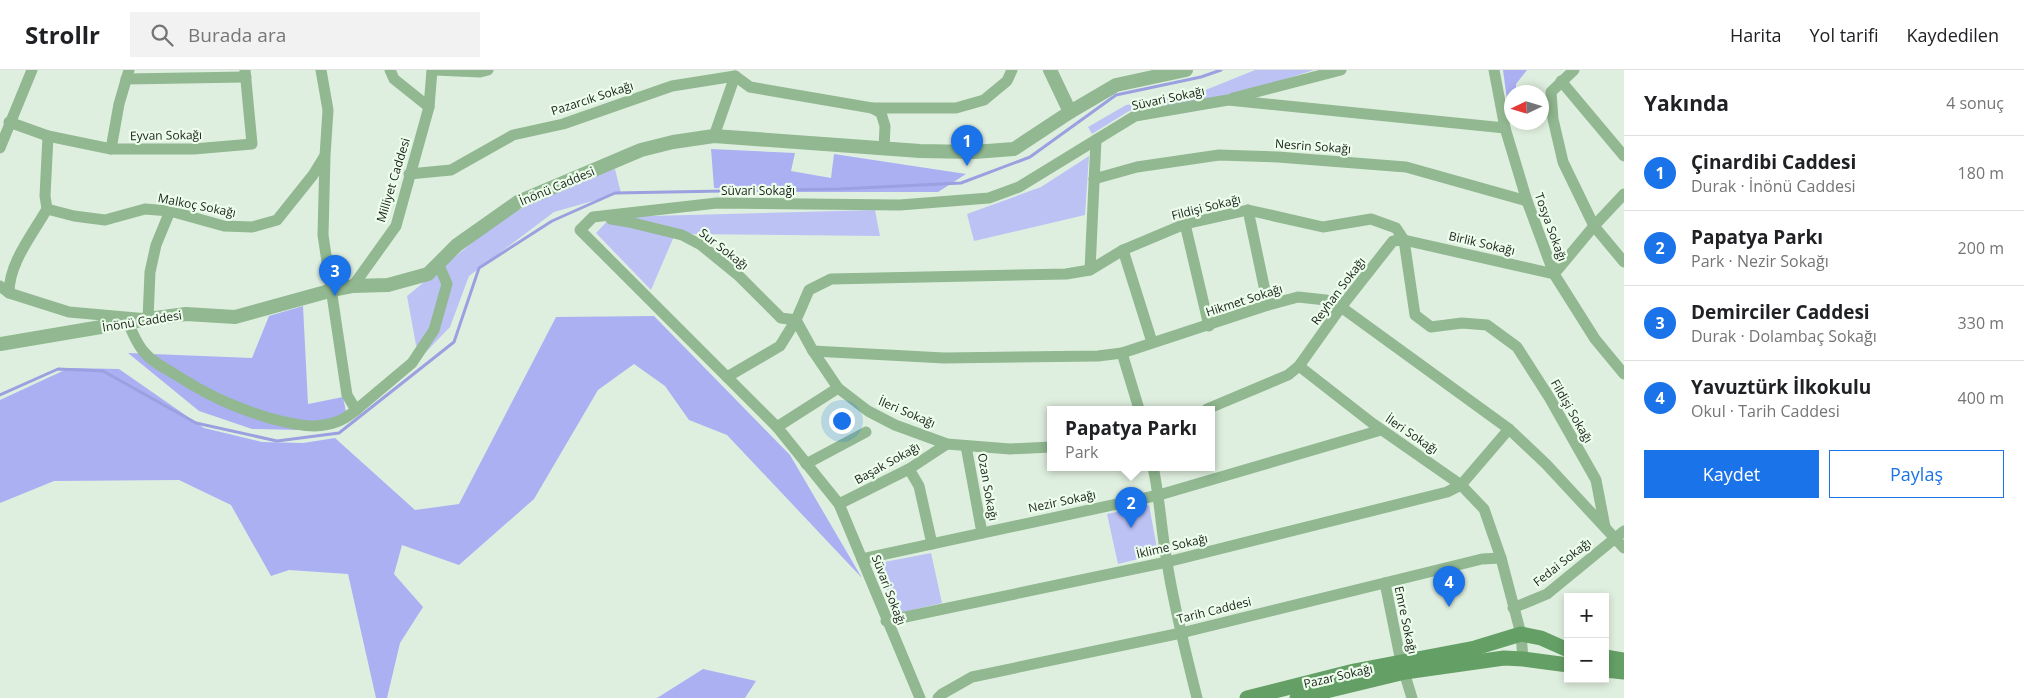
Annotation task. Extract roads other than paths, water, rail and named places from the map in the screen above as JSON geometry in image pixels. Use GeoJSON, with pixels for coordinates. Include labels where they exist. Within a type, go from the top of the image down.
{"type":"FeatureCollection","features":[{"type":"Feature","properties":{"kind":"main road","name":"Pazar Sokağı"},"geometry":{"type":"LineString","coordinates":[[1297,698],[1521,634]]}},
{"type":"Feature","properties":{"kind":"main road"},"geometry":{"type":"LineString","coordinates":[[1521,634],[1541,638],[1564,648]]}},
{"type":"Feature","properties":{"kind":"main road","name":"Pazar Sokağı"},"geometry":{"type":"LineString","coordinates":[[1247,698],[1354,671],[1504,658],[1564,664]]}},
{"type":"Feature","properties":{"kind":"main road"},"geometry":{"type":"LineString","coordinates":[[1609,658],[1624,660]]}},
{"type":"Feature","properties":{"kind":"main road"},"geometry":{"type":"LineString","coordinates":[[1609,670],[1624,672]]}},
{"type":"Feature","properties":{"kind":"street"},"geometry":{"type":"LineString","coordinates":[[0,148],[9,122],[32,70]]}},
{"type":"Feature","properties":{"kind":"street"},"geometry":{"type":"LineString","coordinates":[[321,70],[328,110],[323,235],[333,290],[347,396],[356,410]]}},
{"type":"Feature","properties":{"kind":"street"},"geometry":{"type":"LineString","coordinates":[[390,70],[394,79],[428,107]]}},
{"type":"Feature","properties":{"kind":"street"},"geometry":{"type":"LineString","coordinates":[[433,70],[480,72],[488,70]]}},
{"type":"Feature","properties":{"kind":"street","name":"Milliyet Caddesi"},"geometry":{"type":"LineString","coordinates":[[353,286],[396,226],[428,107],[433,70]]}},
{"type":"Feature","properties":{"kind":"street"},"geometry":{"type":"LineString","coordinates":[[714,136],[735,76],[750,87],[872,108],[956,108],[984,100],[1007,81],[1012,70]]}},
{"type":"Feature","properties":{"kind":"street"},"geometry":{"type":"LineString","coordinates":[[1050,70],[1070,112]]}},
{"type":"Feature","properties":{"kind":"street","name":"İnönü Caddesi"},"geometry":{"type":"LineString","coordinates":[[0,344],[148,318],[186,314],[235,317],[333,290],[353,286],[388,285],[428,274],[456,245],[518,202],[641,150],[673,142],[714,136],[884,148],[974,152],[1014,150],[1070,112],[1116,85],[1186,70]]}},
{"type":"Feature","properties":{"kind":"street"},"geometry":{"type":"LineString","coordinates":[[1228,100],[1340,70]]}},
{"type":"Feature","properties":{"kind":"street","name":"Tosya Sokağı"},"geometry":{"type":"LineString","coordinates":[[1494,70],[1504,123]]}},
{"type":"Feature","properties":{"kind":"street"},"geometry":{"type":"LineString","coordinates":[[1574,70],[1551,92],[1553,119],[1563,162],[1594,226],[1624,262]]}},
{"type":"Feature","properties":{"kind":"street"},"geometry":{"type":"LineString","coordinates":[[111,150],[119,104],[128,74],[245,73]]}},
{"type":"Feature","properties":{"kind":"street","name":"Eyvan Sokağı"},"geometry":{"type":"LineString","coordinates":[[9,122],[48,136],[111,150],[194,149],[252,144],[245,73]]}},
{"type":"Feature","properties":{"kind":"street","name":"Pazarcık Sokağı"},"geometry":{"type":"LineString","coordinates":[[409,174],[451,170],[513,134],[563,124],[672,86],[735,76]]}},
{"type":"Feature","properties":{"kind":"street"},"geometry":{"type":"LineString","coordinates":[[1562,81],[1624,156]]}},
{"type":"Feature","properties":{"kind":"street","name":"Süvari Sokağı"},"geometry":{"type":"LineString","coordinates":[[920,698],[886,621],[839,504],[777,427],[580,230],[593,217],[717,204],[900,205],[990,198],[1019,187],[1135,116],[1228,100],[1504,128]]}},
{"type":"Feature","properties":{"kind":"street"},"geometry":{"type":"LineString","coordinates":[[872,108],[881,113],[885,126],[884,148]]}},
{"type":"Feature","properties":{"kind":"street","name":"Tosya Sokağı"},"geometry":{"type":"LineString","coordinates":[[1506,130],[1527,201],[1554,274],[1595,340],[1624,374]]}},
{"type":"Feature","properties":{"kind":"street"},"geometry":{"type":"LineString","coordinates":[[48,136],[45,196],[47,209],[16,262],[5,290],[69,312],[148,318],[150,272],[156,245],[170,211]]}},
{"type":"Feature","properties":{"kind":"street"},"geometry":{"type":"LineString","coordinates":[[1090,270],[1096,140]]}},
{"type":"Feature","properties":{"kind":"street","name":"Malkoç Sokağı"},"geometry":{"type":"LineString","coordinates":[[47,209],[74,216],[105,220],[145,209],[170,211],[224,226],[252,227],[277,220],[313,175],[325,156]]}},
{"type":"Feature","properties":{"kind":"street","name":"Nesrin Sokağı"},"geometry":{"type":"LineString","coordinates":[[1094,179],[1137,167],[1219,156],[1278,157],[1406,167],[1527,201]]}},
{"type":"Feature","properties":{"kind":"street"},"geometry":{"type":"LineString","coordinates":[[1554,274],[1594,226],[1624,194]]}},
{"type":"Feature","properties":{"kind":"street"},"geometry":{"type":"LineString","coordinates":[[1248,210],[1268,305]]}},
{"type":"Feature","properties":{"kind":"street","name":"Fildişi Sokağı"},"geometry":{"type":"LineString","coordinates":[[727,377],[780,346],[796,320],[809,290],[831,279],[1060,275],[1090,270],[1123,250],[1185,224],[1248,210],[1323,227],[1371,219],[1396,228],[1404,240],[1415,316],[1431,327],[1462,323],[1487,325],[1517,347],[1549,397],[1596,480],[1605,527],[1624,548]]}},
{"type":"Feature","properties":{"kind":"street","name":"Sur Sokağı"},"geometry":{"type":"LineString","coordinates":[[593,217],[629,222],[682,235],[701,245],[739,276],[781,318],[796,320]]}},
{"type":"Feature","properties":{"kind":"street"},"geometry":{"type":"LineString","coordinates":[[1185,224],[1209,326]]}},
{"type":"Feature","properties":{"kind":"street","name":"Birlik Sokağı"},"geometry":{"type":"LineString","coordinates":[[1404,240],[1554,274]]}},
{"type":"Feature","properties":{"kind":"street","name":"Reyhan Sokağı"},"geometry":{"type":"LineString","coordinates":[[1299,366],[1341,307],[1393,241],[1404,240]]}},
{"type":"Feature","properties":{"kind":"street"},"geometry":{"type":"LineString","coordinates":[[1123,250],[1152,342]]}},
{"type":"Feature","properties":{"kind":"street"},"geometry":{"type":"LineString","coordinates":[[128,323],[138,345],[152,360],[204,394],[247,411],[301,426],[315,426],[337,422],[344,420],[412,363],[434,330],[447,284],[438,263]]}},
{"type":"Feature","properties":{"kind":"street","name":"Hikmet Sokağı"},"geometry":{"type":"LineString","coordinates":[[813,351],[944,358],[1122,354],[1152,342],[1298,297],[1326,300],[1341,307],[1509,428],[1546,464],[1605,527]]}},
{"type":"Feature","properties":{"kind":"street","name":"İleri Sokağı"},"geometry":{"type":"LineString","coordinates":[[796,320],[813,351],[838,388],[868,411],[881,418],[948,444],[1010,449],[1047,447]]}},
{"type":"Feature","properties":{"kind":"street"},"geometry":{"type":"LineString","coordinates":[[1122,354],[1138,406]]}},
{"type":"Feature","properties":{"kind":"street"},"geometry":{"type":"LineString","coordinates":[[1214,406],[1288,375],[1299,366]]}},
{"type":"Feature","properties":{"kind":"street","name":"İleri Sokağı"},"geometry":{"type":"LineString","coordinates":[[1299,366],[1381,430],[1461,485],[1484,509],[1501,558],[1521,634],[1522,659]]}},
{"type":"Feature","properties":{"kind":"street"},"geometry":{"type":"LineString","coordinates":[[777,427],[838,388]]}},
{"type":"Feature","properties":{"kind":"street"},"geometry":{"type":"LineString","coordinates":[[1461,485],[1509,428]]}},
{"type":"Feature","properties":{"kind":"street","name":"Nezir Sokağı"},"geometry":{"type":"LineString","coordinates":[[862,559],[1159,494],[1381,430]]}},
{"type":"Feature","properties":{"kind":"street"},"geometry":{"type":"LineString","coordinates":[[806,464],[866,432]]}},
{"type":"Feature","properties":{"kind":"street","name":"Başak Sokağı"},"geometry":{"type":"LineString","coordinates":[[839,504],[909,469],[948,444]]}},
{"type":"Feature","properties":{"kind":"street","name":"Ozan Sokağı"},"geometry":{"type":"LineString","coordinates":[[966,446],[982,533]]}},
{"type":"Feature","properties":{"kind":"street"},"geometry":{"type":"LineString","coordinates":[[909,469],[918,486],[932,544]]}},
{"type":"Feature","properties":{"kind":"street"},"geometry":{"type":"LineString","coordinates":[[1154,471],[1159,494],[1167,562],[1181,633],[1198,698]]}},
{"type":"Feature","properties":{"kind":"street","name":"İklime Sokağı"},"geometry":{"type":"LineString","coordinates":[[886,621],[1167,562],[1448,492],[1461,485]]}},
{"type":"Feature","properties":{"kind":"street","name":"Fedai Sokağı"},"geometry":{"type":"LineString","coordinates":[[1513,608],[1547,594],[1624,531]]}},
{"type":"Feature","properties":{"kind":"street","name":"Tarih Caddesi"},"geometry":{"type":"LineString","coordinates":[[938,698],[972,677],[1181,633],[1482,559],[1501,558]]}},
{"type":"Feature","properties":{"kind":"street","name":"Emre Sokağı"},"geometry":{"type":"LineString","coordinates":[[1385,583],[1403,667],[1412,698]]}},
{"type":"Feature","properties":{"kind":"waterway"},"geometry":{"type":"LineString","coordinates":[[0,395],[58,369],[103,371],[196,423],[277,441],[339,433],[454,342],[479,268],[552,221],[615,193],[839,189],[961,183],[1030,157],[1116,95],[1201,77],[1221,70]]}},
{"type":"Feature","properties":{"kind":"place","name":"Çinardibi Caddesi"},"geometry":{"type":"Point","coordinates":[967,166]}},
{"type":"Feature","properties":{"kind":"place","name":"Demirciler Caddesi"},"geometry":{"type":"Point","coordinates":[335,296]}},
{"type":"Feature","properties":{"kind":"place","name":"Papatya Parkı"},"geometry":{"type":"Point","coordinates":[1131,528]}},
{"type":"Feature","properties":{"kind":"place","name":"Yavuztürk İlkokulu"},"geometry":{"type":"Point","coordinates":[1449,607]}}]}
